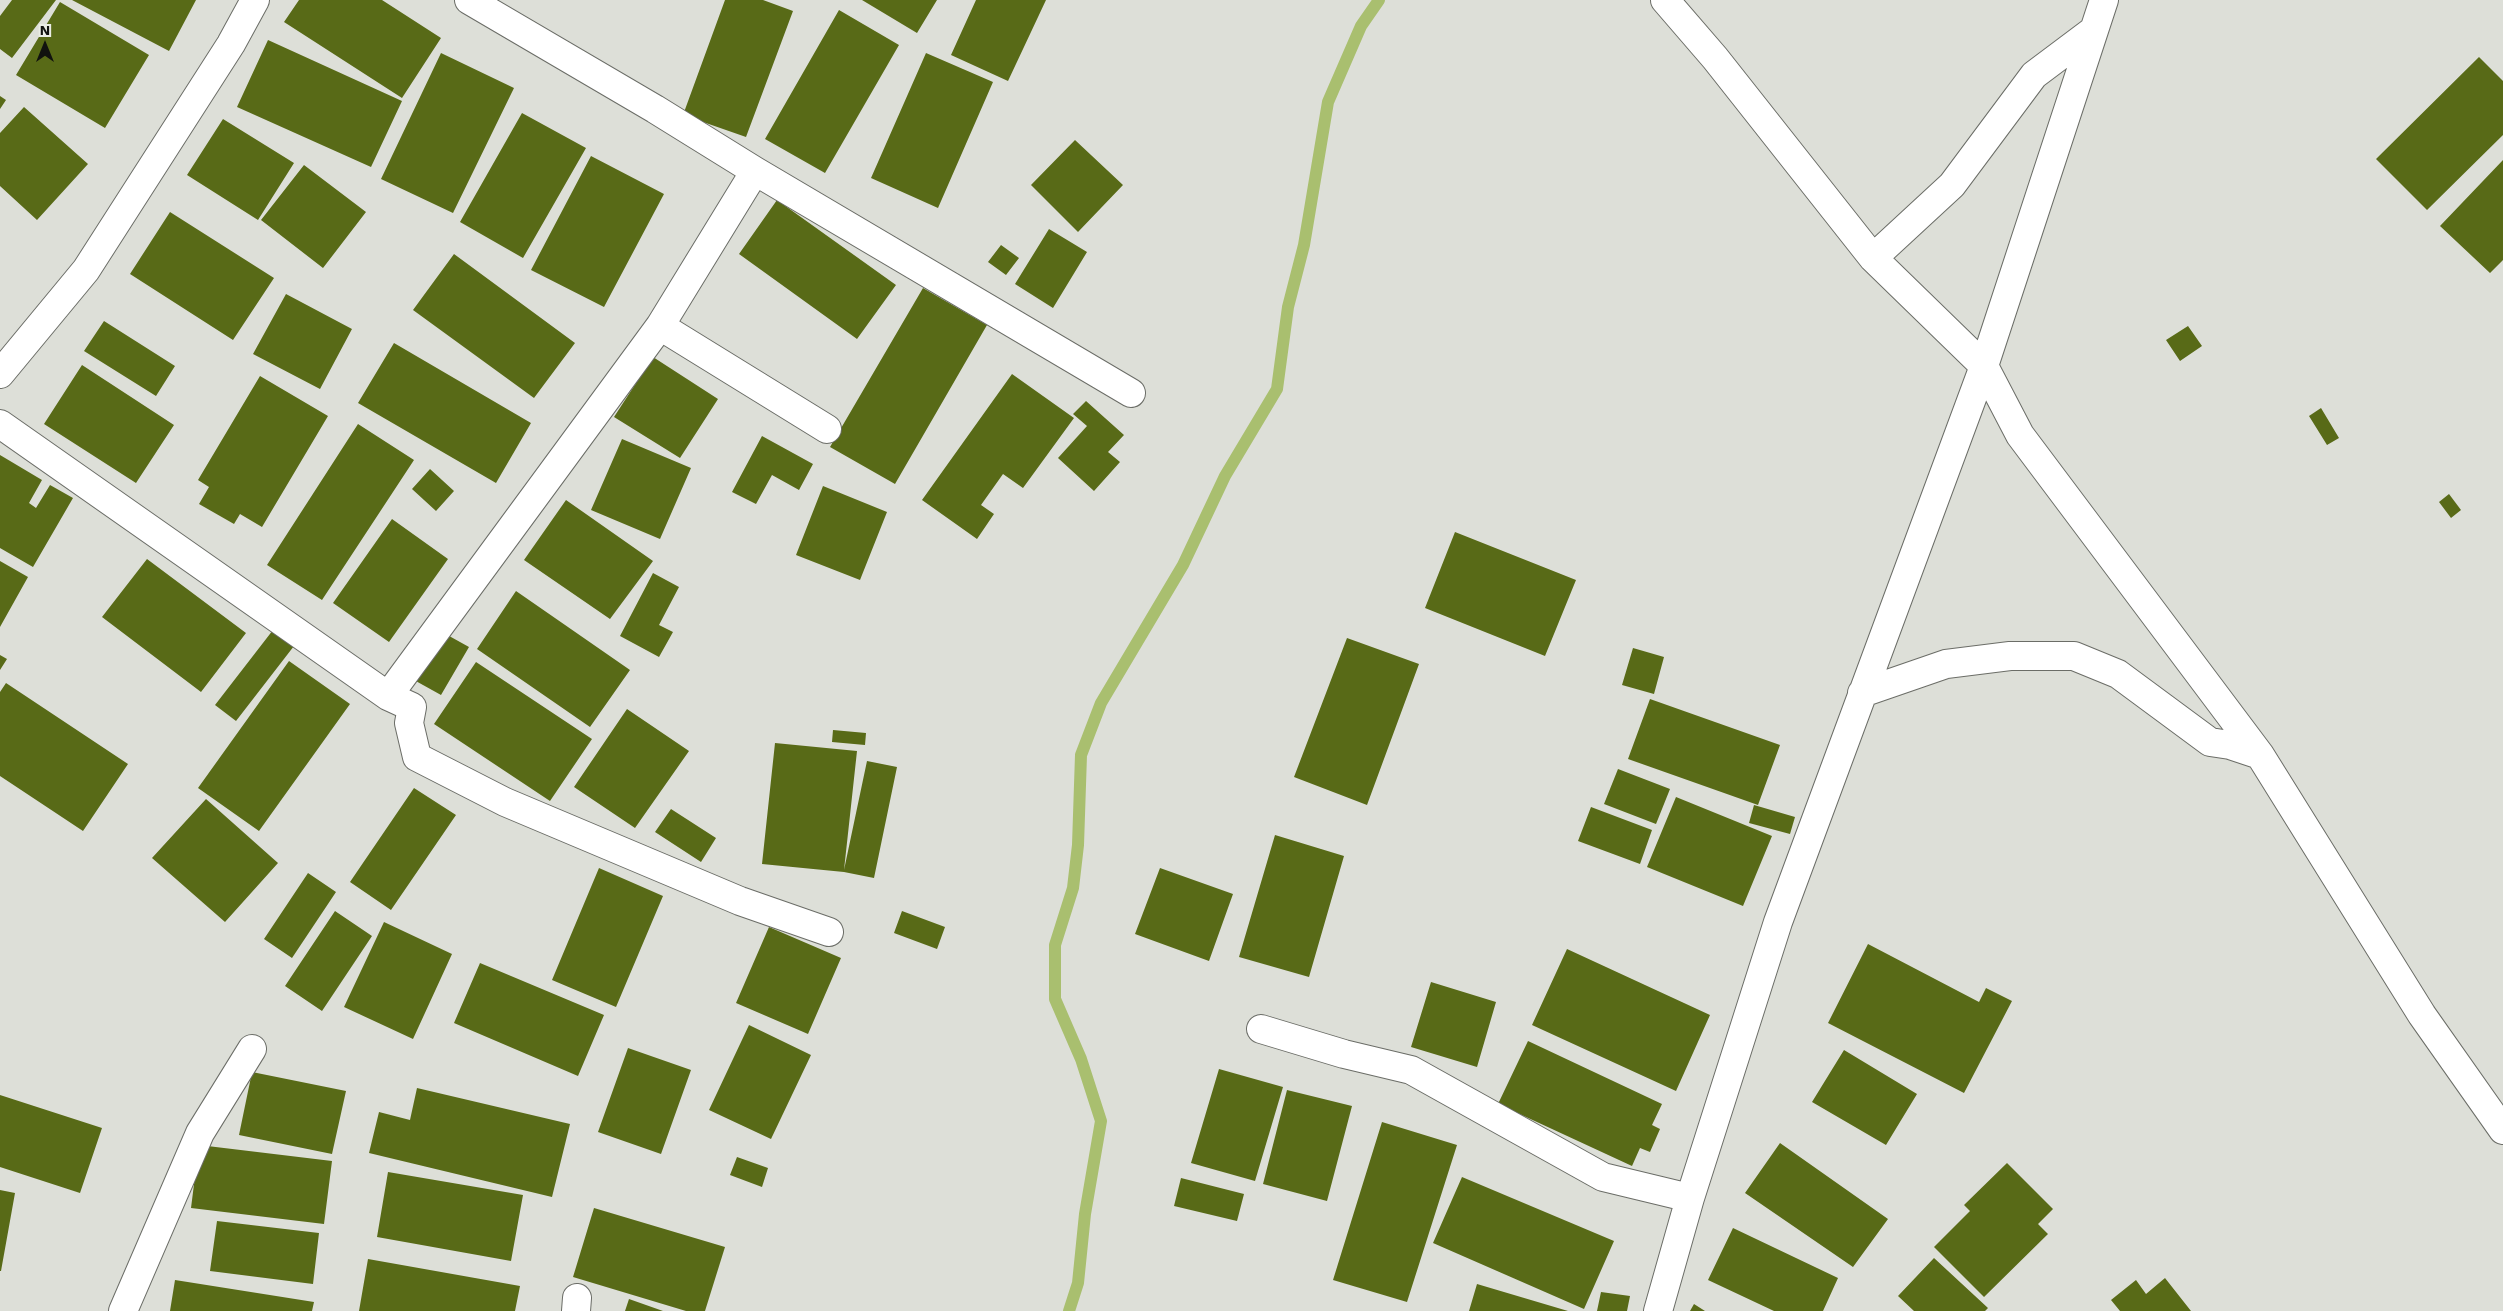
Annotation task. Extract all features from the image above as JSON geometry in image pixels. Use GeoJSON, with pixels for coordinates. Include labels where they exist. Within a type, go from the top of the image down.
{"type":"FeatureCollection","features":[{"type":"Feature","properties":{"kind":"street"},"geometry":{"type":"LineString","coordinates":[[0,374],[86,270],[231,44],[255,0]]}},
{"type":"Feature","properties":{"kind":"street"},"geometry":{"type":"LineString","coordinates":[[469,0],[654,109],[754,171],[1131,393]]}},
{"type":"Feature","properties":{"kind":"street"},"geometry":{"type":"LineString","coordinates":[[1664,0],[1715,58],[1873,258],[1984,366],[2020,435],[2260,755],[2422,1015],[2503,1130]]}},
{"type":"Feature","properties":{"kind":"street"},"geometry":{"type":"LineString","coordinates":[[1658,1311],[1690,1198],[1778,922],[1984,366],[2104,0]]}},
{"type":"Feature","properties":{"kind":"street"},"geometry":{"type":"LineString","coordinates":[[1873,258],[1952,186],[2034,75],[2094,30]]}},
{"type":"Feature","properties":{"kind":"street"},"geometry":{"type":"LineString","coordinates":[[388,696],[660,326],[754,171]]}},
{"type":"Feature","properties":{"kind":"street"},"geometry":{"type":"LineString","coordinates":[[660,326],[827,429]]}},
{"type":"Feature","properties":{"kind":"street"},"geometry":{"type":"LineString","coordinates":[[0,424],[388,696],[412,707],[409,723],[417,757],[505,802],[740,901],[829,932]]}},
{"type":"Feature","properties":{"kind":"street"},"geometry":{"type":"LineString","coordinates":[[1862,693],[1946,664],[2010,656],[2074,656],[2118,674],[2210,742],[2230,744],[2260,755]]}},
{"type":"Feature","properties":{"kind":"street"},"geometry":{"type":"LineString","coordinates":[[1261,1029],[1344,1054],[1412,1070],[1603,1176],[1690,1198]]}},
{"type":"Feature","properties":{"kind":"street"},"geometry":{"type":"LineString","coordinates":[[123,1311],[200,1133],[252,1049]]}},
{"type":"Feature","properties":{"kind":"building"},"geometry":{"type":"Polygon","coordinates":[[[12,0],[56,0],[12,58],[0,49],[0,16],[12,0]]]}},
{"type":"Feature","properties":{"kind":"building"},"geometry":{"type":"Polygon","coordinates":[[[72,0],[196,0],[169,51],[72,0]]]}},
{"type":"Feature","properties":{"kind":"building"},"geometry":{"type":"Polygon","coordinates":[[[299,0],[382,0],[441,38],[402,98],[284,22],[299,0]]]}},
{"type":"Feature","properties":{"kind":"building"},"geometry":{"type":"Polygon","coordinates":[[[725,0],[763,0],[793,11],[746,137],[683,115],[725,0]]]}},
{"type":"Feature","properties":{"kind":"building"},"geometry":{"type":"Polygon","coordinates":[[[862,0],[937,0],[917,33],[862,0]]]}},
{"type":"Feature","properties":{"kind":"building"},"geometry":{"type":"Polygon","coordinates":[[[976,0],[1046,0],[1008,81],[951,55],[976,0]]]}},
{"type":"Feature","properties":{"kind":"building"},"geometry":{"type":"Polygon","coordinates":[[[60,2],[149,55],[105,128],[16,75],[60,2]]]}},
{"type":"Feature","properties":{"kind":"building"},"geometry":{"type":"Polygon","coordinates":[[[839,10],[899,45],[825,173],[765,139],[839,10]]]}},
{"type":"Feature","properties":{"kind":"building"},"geometry":{"type":"Polygon","coordinates":[[[268,40],[402,101],[371,167],[237,107],[268,40]]]}},
{"type":"Feature","properties":{"kind":"building"},"geometry":{"type":"Polygon","coordinates":[[[441,53],[514,88],[453,213],[381,179],[441,53]]]}},
{"type":"Feature","properties":{"kind":"building"},"geometry":{"type":"Polygon","coordinates":[[[926,53],[993,82],[938,208],[871,178],[926,53]]]}},
{"type":"Feature","properties":{"kind":"building"},"geometry":{"type":"Polygon","coordinates":[[[2479,57],[2503,81],[2503,135],[2427,210],[2376,159],[2479,57]]]}},
{"type":"Feature","properties":{"kind":"building"},"geometry":{"type":"Polygon","coordinates":[[[0,96],[6,100],[0,109],[0,96]]]}},
{"type":"Feature","properties":{"kind":"building"},"geometry":{"type":"Polygon","coordinates":[[[24,107],[88,164],[37,220],[0,186],[0,133],[24,107]]]}},
{"type":"Feature","properties":{"kind":"building"},"geometry":{"type":"Polygon","coordinates":[[[522,113],[586,148],[523,258],[460,222],[522,113]]]}},
{"type":"Feature","properties":{"kind":"building"},"geometry":{"type":"Polygon","coordinates":[[[223,119],[294,163],[258,220],[187,175],[223,119]]]}},
{"type":"Feature","properties":{"kind":"building"},"geometry":{"type":"Polygon","coordinates":[[[1075,140],[1123,185],[1078,232],[1031,185],[1075,140]]]}},
{"type":"Feature","properties":{"kind":"building"},"geometry":{"type":"Polygon","coordinates":[[[591,156],[664,194],[604,307],[531,270],[591,156]]]}},
{"type":"Feature","properties":{"kind":"building"},"geometry":{"type":"Polygon","coordinates":[[[2503,160],[2503,260],[2490,273],[2440,226],[2503,160]]]}},
{"type":"Feature","properties":{"kind":"building"},"geometry":{"type":"Polygon","coordinates":[[[304,165],[366,212],[323,268],[261,220],[304,165]]]}},
{"type":"Feature","properties":{"kind":"building"},"geometry":{"type":"Polygon","coordinates":[[[777,200],[896,285],[857,339],[739,254],[777,200]]]}},
{"type":"Feature","properties":{"kind":"building"},"geometry":{"type":"Polygon","coordinates":[[[170,212],[274,278],[233,340],[130,274],[170,212]]]}},
{"type":"Feature","properties":{"kind":"building"},"geometry":{"type":"Polygon","coordinates":[[[1049,229],[1087,252],[1053,308],[1015,284],[1049,229]]]}},
{"type":"Feature","properties":{"kind":"building"},"geometry":{"type":"Polygon","coordinates":[[[1001,245],[1019,258],[1006,275],[988,262],[1001,245]]]}},
{"type":"Feature","properties":{"kind":"building"},"geometry":{"type":"Polygon","coordinates":[[[454,254],[575,343],[534,398],[413,310],[454,254]]]}},
{"type":"Feature","properties":{"kind":"building"},"geometry":{"type":"Polygon","coordinates":[[[923,288],[987,325],[895,484],[830,447],[923,288]]]}},
{"type":"Feature","properties":{"kind":"building"},"geometry":{"type":"Polygon","coordinates":[[[286,294],[352,329],[320,389],[253,354],[286,294]]]}},
{"type":"Feature","properties":{"kind":"building"},"geometry":{"type":"Polygon","coordinates":[[[104,321],[175,366],[156,396],[84,351],[104,321]]]}},
{"type":"Feature","properties":{"kind":"building"},"geometry":{"type":"Polygon","coordinates":[[[2188,326],[2202,346],[2180,361],[2166,340],[2188,326]]]}},
{"type":"Feature","properties":{"kind":"building"},"geometry":{"type":"Polygon","coordinates":[[[394,343],[531,423],[496,483],[358,403],[394,343]]]}},
{"type":"Feature","properties":{"kind":"building"},"geometry":{"type":"Polygon","coordinates":[[[653,357],[718,399],[680,458],[614,417],[653,357]]]}},
{"type":"Feature","properties":{"kind":"building"},"geometry":{"type":"Polygon","coordinates":[[[82,365],[174,425],[136,483],[44,424],[82,365]]]}},
{"type":"Feature","properties":{"kind":"building"},"geometry":{"type":"Polygon","coordinates":[[[1012,374],[1074,418],[1023,488],[1003,474],[981,505],[994,514],[977,539],[922,500],[1012,374]]]}},
{"type":"Feature","properties":{"kind":"building"},"geometry":{"type":"Polygon","coordinates":[[[260,376],[328,416],[262,527],[240,514],[234,524],[199,504],[209,487],[198,480],[260,376]]]}},
{"type":"Feature","properties":{"kind":"building"},"geometry":{"type":"Polygon","coordinates":[[[1086,401],[1124,435],[1108,452],[1120,462],[1094,491],[1058,458],[1087,426],[1073,414],[1086,401]]]}},
{"type":"Feature","properties":{"kind":"building"},"geometry":{"type":"Polygon","coordinates":[[[2321,408],[2339,438],[2327,445],[2309,416],[2321,408]]]}},
{"type":"Feature","properties":{"kind":"building"},"geometry":{"type":"Polygon","coordinates":[[[358,424],[414,460],[322,600],[267,565],[358,424]]]}},
{"type":"Feature","properties":{"kind":"building"},"geometry":{"type":"Polygon","coordinates":[[[762,436],[813,464],[799,490],[772,475],[756,504],[732,492],[762,436]]]}},
{"type":"Feature","properties":{"kind":"building"},"geometry":{"type":"Polygon","coordinates":[[[622,439],[691,468],[660,539],[591,510],[622,439]]]}},
{"type":"Feature","properties":{"kind":"building"},"geometry":{"type":"Polygon","coordinates":[[[0,455],[42,480],[29,503],[36,508],[50,485],[73,498],[33,567],[0,548],[0,455]]]}},
{"type":"Feature","properties":{"kind":"building"},"geometry":{"type":"Polygon","coordinates":[[[430,469],[454,491],[436,511],[412,489],[430,469]]]}},
{"type":"Feature","properties":{"kind":"building"},"geometry":{"type":"Polygon","coordinates":[[[823,486],[887,512],[860,580],[796,555],[823,486]]]}},
{"type":"Feature","properties":{"kind":"building"},"geometry":{"type":"Polygon","coordinates":[[[2449,494],[2461,510],[2451,518],[2439,502],[2449,494]]]}},
{"type":"Feature","properties":{"kind":"building"},"geometry":{"type":"Polygon","coordinates":[[[566,500],[653,561],[610,619],[524,560],[566,500]]]}},
{"type":"Feature","properties":{"kind":"building"},"geometry":{"type":"Polygon","coordinates":[[[392,519],[448,559],[389,642],[333,603],[392,519]]]}},
{"type":"Feature","properties":{"kind":"building"},"geometry":{"type":"Polygon","coordinates":[[[1455,532],[1576,580],[1545,656],[1425,608],[1455,532]]]}},
{"type":"Feature","properties":{"kind":"building"},"geometry":{"type":"Polygon","coordinates":[[[147,559],[246,633],[201,692],[102,617],[147,559]]]}},
{"type":"Feature","properties":{"kind":"building"},"geometry":{"type":"Polygon","coordinates":[[[0,561],[28,577],[0,627],[0,561]]]}},
{"type":"Feature","properties":{"kind":"building"},"geometry":{"type":"Polygon","coordinates":[[[653,573],[679,587],[659,625],[673,632],[659,657],[620,636],[653,573]]]}},
{"type":"Feature","properties":{"kind":"building"},"geometry":{"type":"Polygon","coordinates":[[[516,591],[630,670],[590,727],[477,649],[516,591]]]}},
{"type":"Feature","properties":{"kind":"building"},"geometry":{"type":"Polygon","coordinates":[[[273,630],[294,646],[236,721],[215,705],[273,630]]]}},
{"type":"Feature","properties":{"kind":"building"},"geometry":{"type":"Polygon","coordinates":[[[442,632],[469,647],[441,695],[414,680],[442,632]]]}},
{"type":"Feature","properties":{"kind":"building"},"geometry":{"type":"Polygon","coordinates":[[[1347,638],[1419,664],[1367,805],[1294,777],[1347,638]]]}},
{"type":"Feature","properties":{"kind":"building"},"geometry":{"type":"Polygon","coordinates":[[[1633,648],[1664,657],[1654,694],[1622,685],[1633,648]]]}},
{"type":"Feature","properties":{"kind":"building"},"geometry":{"type":"Polygon","coordinates":[[[0,655],[7,659],[0,670],[0,655]]]}},
{"type":"Feature","properties":{"kind":"building"},"geometry":{"type":"Polygon","coordinates":[[[289,661],[350,704],[259,831],[198,788],[289,661]]]}},
{"type":"Feature","properties":{"kind":"building"},"geometry":{"type":"Polygon","coordinates":[[[476,662],[592,739],[550,801],[434,724],[476,662]]]}},
{"type":"Feature","properties":{"kind":"building"},"geometry":{"type":"Polygon","coordinates":[[[6,683],[128,764],[83,831],[0,776],[0,692],[6,683]]]}},
{"type":"Feature","properties":{"kind":"building"},"geometry":{"type":"Polygon","coordinates":[[[1650,699],[1780,745],[1758,805],[1628,759],[1650,699]]]}},
{"type":"Feature","properties":{"kind":"building"},"geometry":{"type":"Polygon","coordinates":[[[627,709],[689,751],[635,828],[574,787],[627,709]]]}},
{"type":"Feature","properties":{"kind":"building"},"geometry":{"type":"Polygon","coordinates":[[[833,730],[866,733],[865,745],[832,742],[833,730]]]}},
{"type":"Feature","properties":{"kind":"building"},"geometry":{"type":"Polygon","coordinates":[[[775,743],[857,751],[844,870],[867,761],[897,767],[874,878],[844,872],[762,864],[775,743]]]}},
{"type":"Feature","properties":{"kind":"building"},"geometry":{"type":"Polygon","coordinates":[[[1618,769],[1670,789],[1656,824],[1604,804],[1618,769]]]}},
{"type":"Feature","properties":{"kind":"building"},"geometry":{"type":"Polygon","coordinates":[[[414,788],[456,815],[391,910],[350,882],[414,788]]]}},
{"type":"Feature","properties":{"kind":"building"},"geometry":{"type":"Polygon","coordinates":[[[1676,797],[1772,836],[1743,906],[1647,867],[1676,797]]]}},
{"type":"Feature","properties":{"kind":"building"},"geometry":{"type":"Polygon","coordinates":[[[206,799],[278,863],[225,922],[152,858],[206,799]]]}},
{"type":"Feature","properties":{"kind":"building"},"geometry":{"type":"Polygon","coordinates":[[[1754,805],[1795,817],[1790,834],[1749,823],[1754,805]]]}},
{"type":"Feature","properties":{"kind":"building"},"geometry":{"type":"Polygon","coordinates":[[[1591,807],[1652,830],[1640,864],[1578,841],[1591,807]]]}},
{"type":"Feature","properties":{"kind":"building"},"geometry":{"type":"Polygon","coordinates":[[[671,809],[716,838],[701,862],[655,832],[671,809]]]}},
{"type":"Feature","properties":{"kind":"building"},"geometry":{"type":"Polygon","coordinates":[[[1275,835],[1344,856],[1309,977],[1239,957],[1275,835]]]}},
{"type":"Feature","properties":{"kind":"building"},"geometry":{"type":"Polygon","coordinates":[[[599,868],[663,896],[616,1007],[552,980],[599,868]]]}},
{"type":"Feature","properties":{"kind":"building"},"geometry":{"type":"Polygon","coordinates":[[[1160,868],[1233,894],[1209,961],[1135,934],[1160,868]]]}},
{"type":"Feature","properties":{"kind":"building"},"geometry":{"type":"Polygon","coordinates":[[[308,873],[336,892],[292,958],[264,939],[308,873]]]}},
{"type":"Feature","properties":{"kind":"building"},"geometry":{"type":"Polygon","coordinates":[[[335,911],[372,936],[322,1011],[285,986],[335,911]]]}},
{"type":"Feature","properties":{"kind":"building"},"geometry":{"type":"Polygon","coordinates":[[[902,911],[945,927],[937,949],[894,933],[902,911]]]}},
{"type":"Feature","properties":{"kind":"building"},"geometry":{"type":"Polygon","coordinates":[[[384,922],[452,954],[413,1039],[344,1007],[384,922]]]}},
{"type":"Feature","properties":{"kind":"building"},"geometry":{"type":"Polygon","coordinates":[[[769,927],[841,958],[808,1034],[736,1003],[769,927]]]}},
{"type":"Feature","properties":{"kind":"building"},"geometry":{"type":"Polygon","coordinates":[[[1868,944],[1979,1002],[1986,988],[2012,1001],[1964,1093],[1828,1023],[1868,944]]]}},
{"type":"Feature","properties":{"kind":"building"},"geometry":{"type":"Polygon","coordinates":[[[1567,949],[1710,1015],[1676,1091],[1532,1025],[1567,949]]]}},
{"type":"Feature","properties":{"kind":"building"},"geometry":{"type":"Polygon","coordinates":[[[480,963],[604,1015],[578,1076],[454,1023],[480,963]]]}},
{"type":"Feature","properties":{"kind":"building"},"geometry":{"type":"Polygon","coordinates":[[[1431,982],[1496,1002],[1477,1067],[1411,1047],[1431,982]]]}},
{"type":"Feature","properties":{"kind":"building"},"geometry":{"type":"Polygon","coordinates":[[[749,1025],[811,1055],[771,1139],[709,1110],[749,1025]]]}},
{"type":"Feature","properties":{"kind":"building"},"geometry":{"type":"Polygon","coordinates":[[[1528,1041],[1662,1104],[1652,1125],[1660,1129],[1650,1152],[1640,1148],[1632,1166],[1498,1104],[1528,1041]]]}},
{"type":"Feature","properties":{"kind":"building"},"geometry":{"type":"Polygon","coordinates":[[[628,1048],[691,1070],[661,1154],[598,1132],[628,1048]]]}},
{"type":"Feature","properties":{"kind":"building"},"geometry":{"type":"Polygon","coordinates":[[[1844,1050],[1917,1094],[1886,1145],[1812,1102],[1844,1050]]]}},
{"type":"Feature","properties":{"kind":"building"},"geometry":{"type":"Polygon","coordinates":[[[1219,1069],[1283,1087],[1255,1181],[1191,1163],[1219,1069]]]}},
{"type":"Feature","properties":{"kind":"building"},"geometry":{"type":"Polygon","coordinates":[[[252,1072],[346,1091],[332,1154],[239,1135],[252,1072]]]}},
{"type":"Feature","properties":{"kind":"building"},"geometry":{"type":"Polygon","coordinates":[[[417,1088],[570,1124],[552,1197],[369,1153],[379,1112],[410,1120],[417,1088]]]}},
{"type":"Feature","properties":{"kind":"building"},"geometry":{"type":"Polygon","coordinates":[[[1287,1090],[1352,1106],[1327,1201],[1263,1184],[1287,1090]]]}},
{"type":"Feature","properties":{"kind":"building"},"geometry":{"type":"Polygon","coordinates":[[[0,1095],[102,1128],[80,1193],[0,1167],[0,1095]]]}},
{"type":"Feature","properties":{"kind":"building"},"geometry":{"type":"Polygon","coordinates":[[[1382,1122],[1457,1145],[1407,1302],[1333,1280],[1382,1122]]]}},
{"type":"Feature","properties":{"kind":"building"},"geometry":{"type":"Polygon","coordinates":[[[1780,1143],[1888,1219],[1853,1267],[1745,1193],[1780,1143]]]}},
{"type":"Feature","properties":{"kind":"building"},"geometry":{"type":"Polygon","coordinates":[[[199,1145],[332,1161],[324,1224],[191,1208],[199,1145]]]}},
{"type":"Feature","properties":{"kind":"building"},"geometry":{"type":"Polygon","coordinates":[[[737,1157],[768,1168],[762,1187],[730,1175],[737,1157]]]}},
{"type":"Feature","properties":{"kind":"building"},"geometry":{"type":"Polygon","coordinates":[[[2007,1163],[2053,1209],[2038,1224],[2048,1234],[1984,1297],[1934,1247],[1970,1211],[1964,1205],[2007,1163]]]}},
{"type":"Feature","properties":{"kind":"building"},"geometry":{"type":"Polygon","coordinates":[[[388,1172],[523,1195],[511,1261],[377,1237],[388,1172]]]}},
{"type":"Feature","properties":{"kind":"building"},"geometry":{"type":"Polygon","coordinates":[[[1462,1177],[1614,1241],[1584,1309],[1433,1243],[1462,1177]]]}},
{"type":"Feature","properties":{"kind":"building"},"geometry":{"type":"Polygon","coordinates":[[[1181,1178],[1244,1194],[1237,1221],[1174,1206],[1181,1178]]]}},
{"type":"Feature","properties":{"kind":"building"},"geometry":{"type":"Polygon","coordinates":[[[0,1190],[15,1193],[1,1271],[0,1271],[0,1190]]]}},
{"type":"Feature","properties":{"kind":"building"},"geometry":{"type":"Polygon","coordinates":[[[594,1208],[725,1247],[705,1311],[686,1311],[573,1277],[594,1208]]]}},
{"type":"Feature","properties":{"kind":"building"},"geometry":{"type":"Polygon","coordinates":[[[217,1221],[319,1233],[313,1284],[210,1271],[217,1221]]]}},
{"type":"Feature","properties":{"kind":"building"},"geometry":{"type":"Polygon","coordinates":[[[1733,1228],[1838,1278],[1823,1311],[1774,1311],[1708,1280],[1733,1228]]]}},
{"type":"Feature","properties":{"kind":"building"},"geometry":{"type":"Polygon","coordinates":[[[1934,1258],[1988,1308],[1985,1311],[1914,1311],[1898,1296],[1934,1258]]]}},
{"type":"Feature","properties":{"kind":"building"},"geometry":{"type":"Polygon","coordinates":[[[368,1259],[520,1286],[515,1311],[359,1311],[368,1259]]]}},
{"type":"Feature","properties":{"kind":"building"},"geometry":{"type":"Polygon","coordinates":[[[2165,1278],[2191,1311],[2120,1311],[2111,1300],[2136,1280],[2146,1294],[2165,1278]]]}},
{"type":"Feature","properties":{"kind":"building"},"geometry":{"type":"Polygon","coordinates":[[[175,1280],[314,1302],[312,1311],[170,1311],[175,1280]]]}},
{"type":"Feature","properties":{"kind":"building"},"geometry":{"type":"Polygon","coordinates":[[[1477,1284],[1568,1311],[1469,1311],[1477,1284]]]}},
{"type":"Feature","properties":{"kind":"building"},"geometry":{"type":"Polygon","coordinates":[[[1601,1292],[1630,1296],[1627,1311],[1597,1311],[1601,1292]]]}},
{"type":"Feature","properties":{"kind":"building"},"geometry":{"type":"Polygon","coordinates":[[[629,1299],[663,1311],[625,1311],[629,1299]]]}},
{"type":"Feature","properties":{"kind":"building"},"geometry":{"type":"Polygon","coordinates":[[[1694,1304],[1705,1311],[1690,1311],[1694,1304]]]}},
{"type":"Feature","properties":{"kind":"waterway"},"geometry":{"type":"LineString","coordinates":[[1069,1311],[1078,1283],[1085,1214],[1101,1121],[1081,1059],[1055,999],[1055,945],[1073,888],[1078,845],[1081,755],[1101,703],[1183,565],[1225,476],[1277,389],[1288,307],[1304,245],[1328,102],[1361,26],[1379,0]]}}]}
